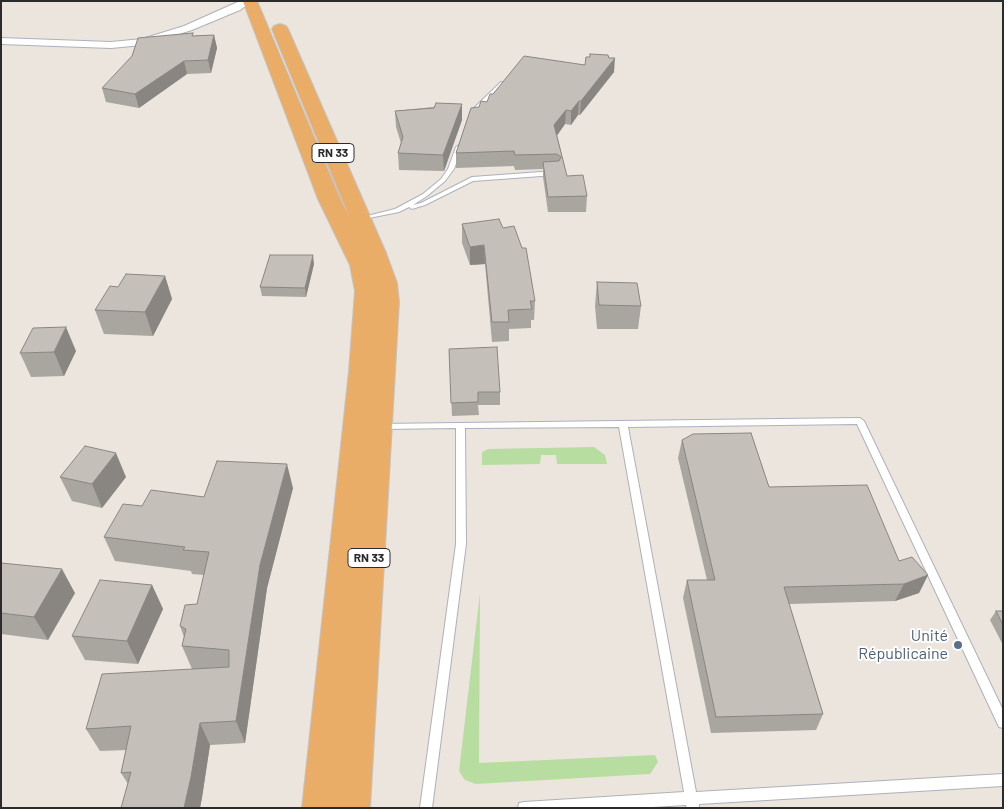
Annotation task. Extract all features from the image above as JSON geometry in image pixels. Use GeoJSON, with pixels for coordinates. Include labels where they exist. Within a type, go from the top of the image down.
{"type":"FeatureCollection","features":[{"type":"Feature","properties":{"kind":"highway","name":"RN 33"},"geometry":{"type":"LineString","coordinates":[[251,5],[361,219],[385,283],[387,302],[350,808]]}},
{"type":"Feature","properties":{"kind":"highway","name":"RN 33"},"geometry":{"type":"LineString","coordinates":[[251,5],[329,199],[362,265],[366,291],[362,371],[322,808]]}},
{"type":"Feature","properties":{"kind":"street"},"geometry":{"type":"LineString","coordinates":[[1,41],[111,44],[143,42],[170,35],[251,5]]}},
{"type":"Feature","properties":{"kind":"lane"},"geometry":{"type":"LineString","coordinates":[[472,115],[507,79]]}},
{"type":"Feature","properties":{"kind":"lane"},"geometry":{"type":"LineString","coordinates":[[397,211],[425,195],[443,180],[451,168],[460,144]]}},
{"type":"Feature","properties":{"kind":"lane"},"geometry":{"type":"LineString","coordinates":[[361,219],[423,204],[472,179],[556,173]]}},
{"type":"Feature","properties":{"kind":"lane"},"geometry":{"type":"LineString","coordinates":[[378,426],[860,421],[1003,723]]}},
{"type":"Feature","properties":{"kind":"lane"},"geometry":{"type":"LineString","coordinates":[[623,423],[692,803]]}},
{"type":"Feature","properties":{"kind":"lane"},"geometry":{"type":"LineString","coordinates":[[426,808],[461,544],[460,425]]}},
{"type":"Feature","properties":{"kind":"lane"},"geometry":{"type":"LineString","coordinates":[[524,808],[692,803],[1003,780]]}},
{"type":"Feature","properties":{"kind":"green space"},"geometry":{"type":"Polygon","coordinates":[[[594,447],[605,455],[607,464],[557,464],[556,455],[541,455],[540,464],[482,465],[482,452],[488,449],[594,447]]]}},
{"type":"Feature","properties":{"kind":"green space"},"geometry":{"type":"Polygon","coordinates":[[[480,593],[479,763],[655,755],[658,762],[650,774],[476,784],[465,780],[459,771],[480,593]]]}},
{"type":"Feature","properties":{"kind":"building"},"geometry":{"type":"Polygon","coordinates":[[[193,33],[192,36],[214,35],[208,60],[184,61],[135,94],[102,88],[132,56],[138,38],[193,33]]]}},
{"type":"Feature","properties":{"kind":"building"},"geometry":{"type":"Polygon","coordinates":[[[590,54],[608,55],[609,58],[615,58],[581,101],[571,111],[566,110],[554,125],[567,176],[583,175],[587,196],[548,197],[543,162],[559,161],[561,157],[557,154],[515,155],[514,151],[456,153],[471,108],[479,107],[481,101],[487,102],[490,94],[493,94],[524,56],[585,65],[586,57],[590,57],[590,54]]]}},
{"type":"Feature","properties":{"kind":"building"},"geometry":{"type":"Polygon","coordinates":[[[436,103],[462,104],[443,155],[398,153],[403,137],[395,111],[434,108],[436,103]]]}},
{"type":"Feature","properties":{"kind":"building"},"geometry":{"type":"Polygon","coordinates":[[[499,219],[503,228],[514,226],[522,248],[526,248],[535,301],[530,301],[532,309],[508,310],[509,322],[492,322],[484,245],[470,247],[462,224],[499,219]]]}},
{"type":"Feature","properties":{"kind":"building"},"geometry":{"type":"Polygon","coordinates":[[[270,255],[313,255],[305,288],[260,287],[270,255]]]}},
{"type":"Feature","properties":{"kind":"building"},"geometry":{"type":"Polygon","coordinates":[[[126,274],[165,276],[145,312],[95,310],[110,286],[118,287],[126,274]]]}},
{"type":"Feature","properties":{"kind":"building"},"geometry":{"type":"Polygon","coordinates":[[[597,282],[637,283],[641,306],[599,305],[597,282]]]}},
{"type":"Feature","properties":{"kind":"building"},"geometry":{"type":"Polygon","coordinates":[[[66,327],[54,352],[20,353],[33,328],[66,327]]]}},
{"type":"Feature","properties":{"kind":"building"},"geometry":{"type":"Polygon","coordinates":[[[497,347],[500,392],[478,392],[478,402],[451,403],[449,349],[497,347]]]}},
{"type":"Feature","properties":{"kind":"building"},"geometry":{"type":"Polygon","coordinates":[[[751,433],[769,487],[867,485],[899,561],[912,557],[928,575],[904,584],[784,587],[823,714],[716,717],[687,580],[715,580],[682,440],[693,434],[751,433]]]}},
{"type":"Feature","properties":{"kind":"building"},"geometry":{"type":"Polygon","coordinates":[[[85,446],[116,453],[92,484],[60,477],[85,446]]]}},
{"type":"Feature","properties":{"kind":"building"},"geometry":{"type":"Polygon","coordinates":[[[217,461],[287,464],[260,565],[236,721],[200,723],[184,808],[121,808],[131,772],[121,773],[131,726],[86,729],[102,674],[229,667],[229,650],[182,646],[186,629],[180,626],[185,605],[197,604],[209,552],[183,550],[185,547],[104,537],[123,504],[142,506],[151,490],[204,497],[217,461]]]}},
{"type":"Feature","properties":{"kind":"building"},"geometry":{"type":"Polygon","coordinates":[[[1,563],[62,569],[34,617],[1,613],[1,563]]]}},
{"type":"Feature","properties":{"kind":"building"},"geometry":{"type":"Polygon","coordinates":[[[100,580],[152,585],[127,641],[72,636],[100,580]]]}},
{"type":"Feature","properties":{"kind":"building"},"geometry":{"type":"Polygon","coordinates":[[[996,611],[1003,611],[1003,625],[996,611]]]}},
{"type":"Feature","properties":{"kind":"place","name":"Unité Républicaine"},"geometry":{"type":"Point","coordinates":[958,645]}}]}
